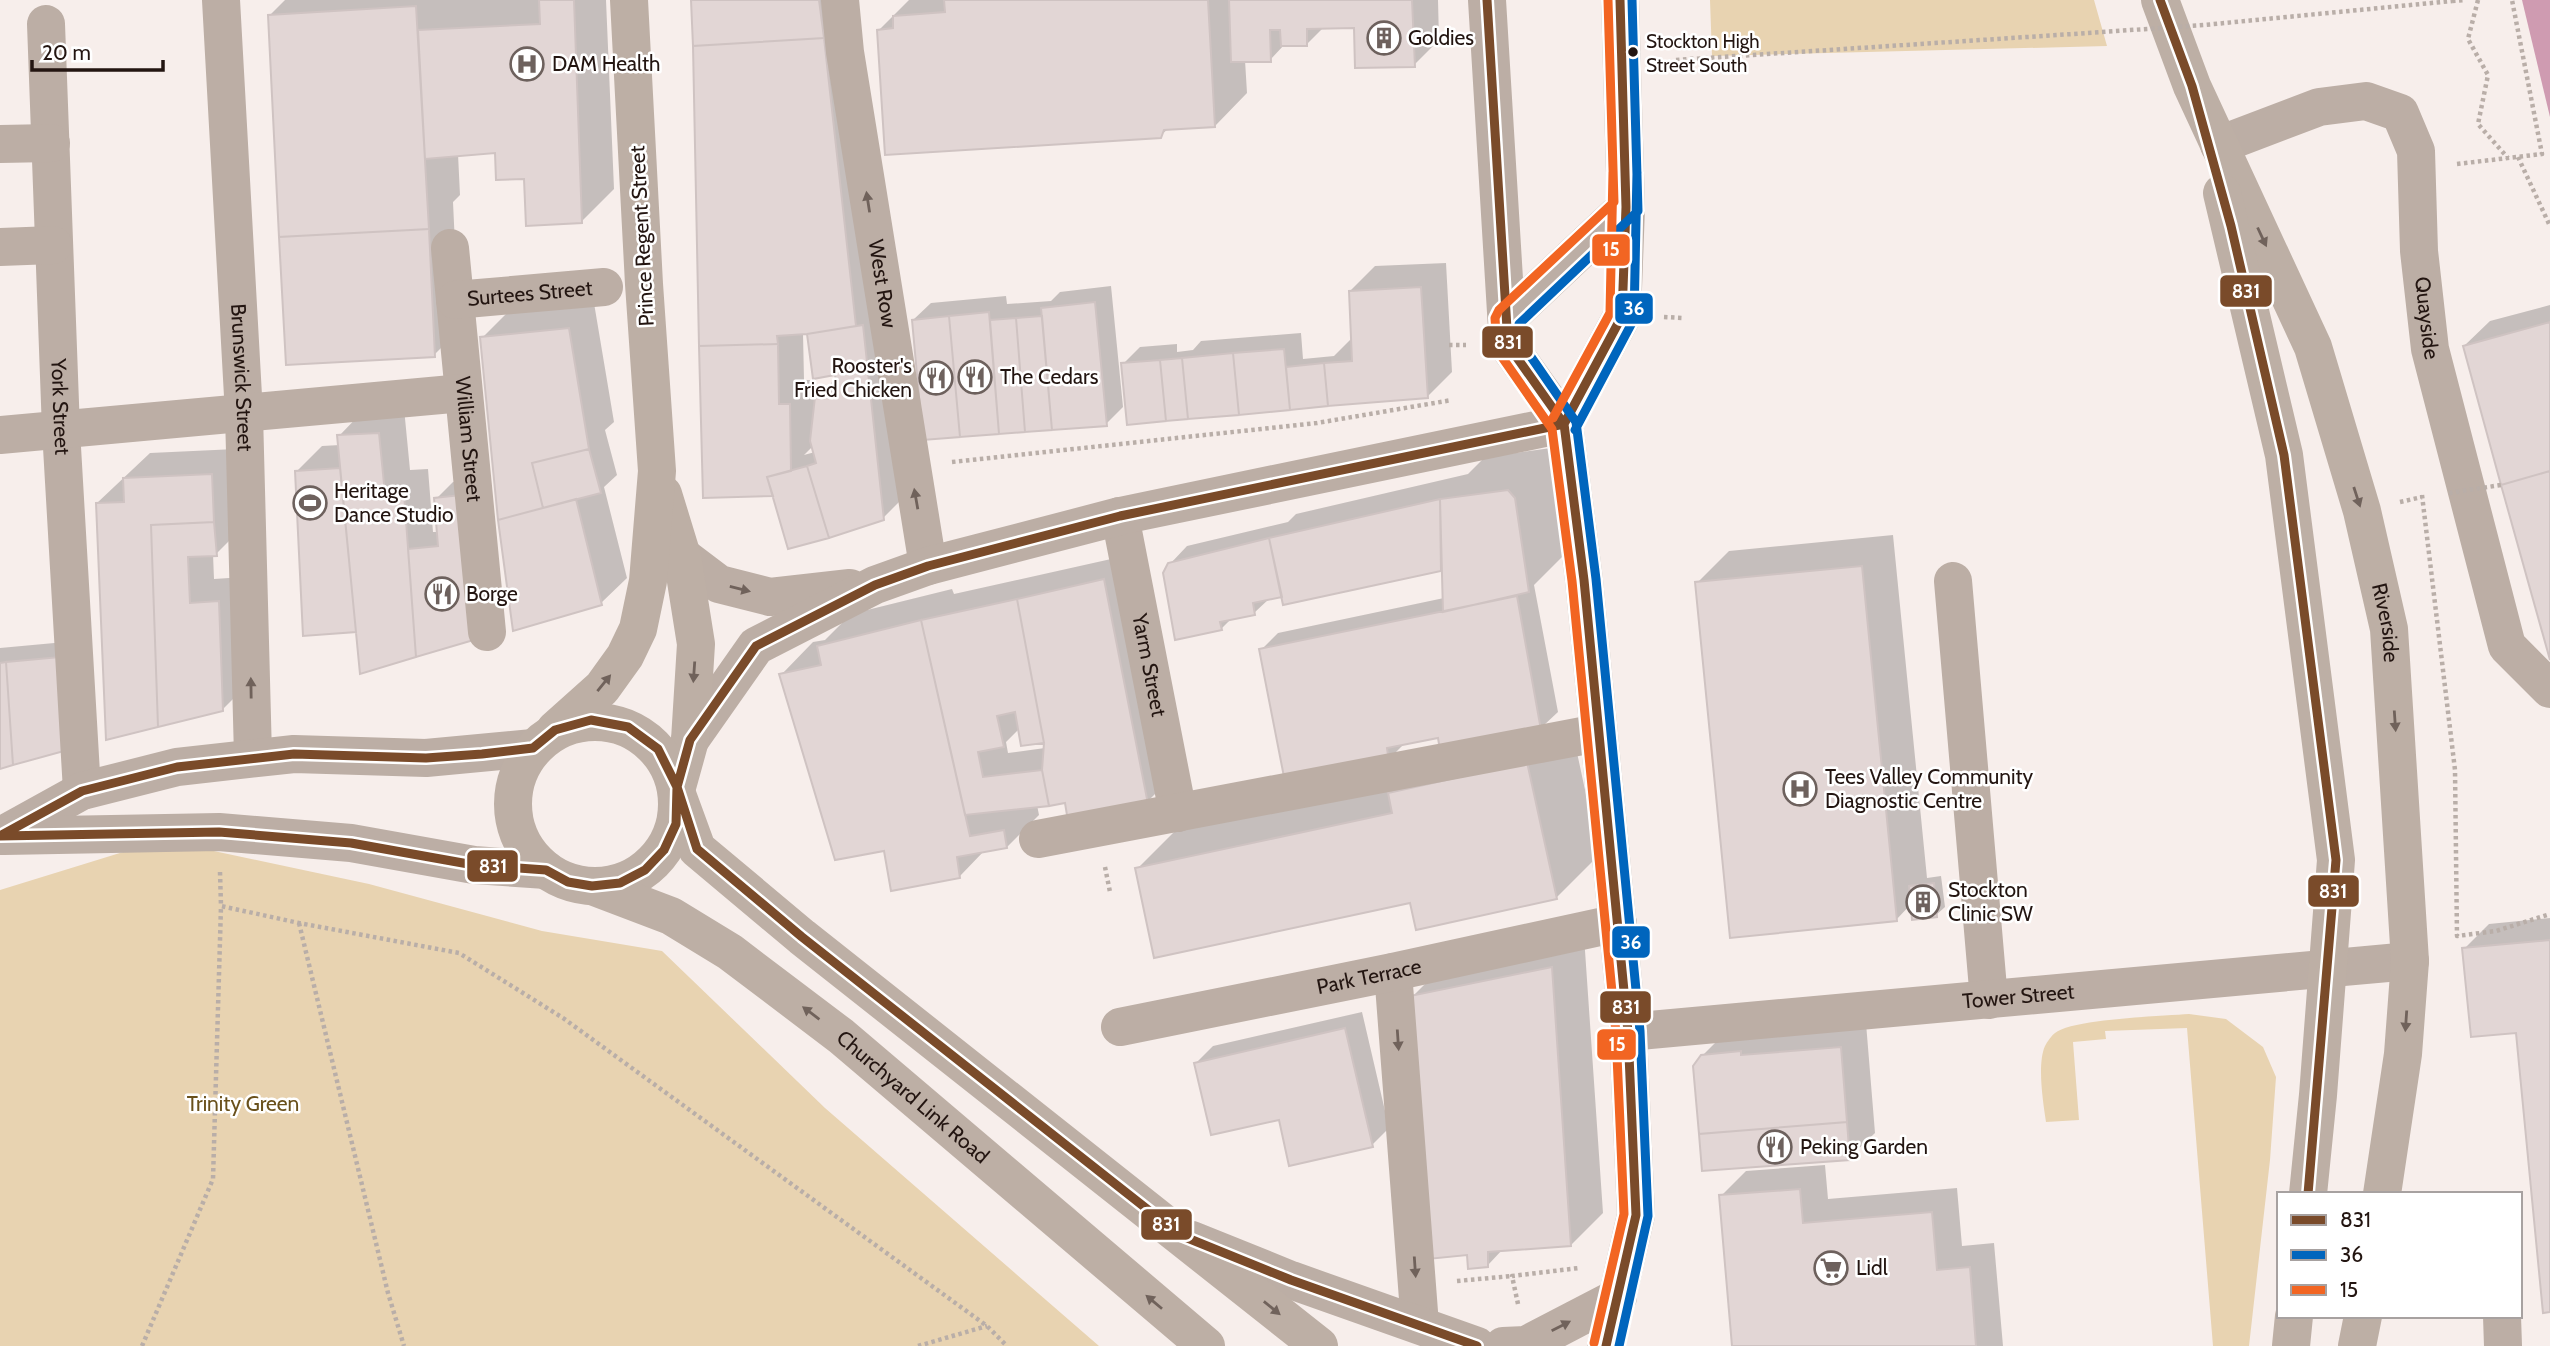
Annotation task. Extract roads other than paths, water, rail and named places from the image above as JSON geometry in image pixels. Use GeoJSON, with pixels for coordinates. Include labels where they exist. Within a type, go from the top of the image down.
{"type":"FeatureCollection","features":[{"type":"Feature","properties":{"kind":"main road","name":"Prince Regent Street"},"geometry":{"type":"LineString","coordinates":[[544,739],[601,688],[625,656],[638,629],[648,581],[657,471],[629,0]]}},
{"type":"Feature","properties":{"kind":"main road","name":"Riverside"},"geometry":{"type":"LineString","coordinates":[[2160,0],[2192,86],[2312,347],[2362,512],[2389,629],[2410,961],[2403,1054],[2382,1192]]}},
{"type":"Feature","properties":{"kind":"main road","name":"Riverside"},"geometry":{"type":"LineString","coordinates":[[2192,86],[2231,226],[2284,455],[2336,860],[2308,1192]]}},
{"type":"Feature","properties":{"kind":"main road","name":"Prince Regent Street"},"geometry":{"type":"LineString","coordinates":[[657,471],[682,556],[696,644],[690,740],[678,792]]}},
{"type":"Feature","properties":{"kind":"main road"},"geometry":{"type":"LineString","coordinates":[[678,792],[676,824],[664,850],[645,870],[620,883],[592,886],[568,882],[546,870],[522,845],[512,812],[516,778],[544,739],[591,720],[628,727],[658,749],[678,792],[697,849],[802,937],[1320,1346]]}},
{"type":"Feature","properties":{"kind":"main road","name":"Churchyard Link Road"},"geometry":{"type":"LineString","coordinates":[[592,886],[671,916],[730,952],[841,1037],[1206,1346]]}},
{"type":"Feature","properties":{"kind":"main road"},"geometry":{"type":"LineString","coordinates":[[2291,1346],[2294,1318]]}},
{"type":"Feature","properties":{"kind":"main road"},"geometry":{"type":"LineString","coordinates":[[2357,1346],[2363,1318]]}},
{"type":"Feature","properties":{"kind":"street","name":"Brunswick Street"},"geometry":{"type":"LineString","coordinates":[[221,0],[244,414],[253,757]]}},
{"type":"Feature","properties":{"kind":"street","name":"West Row"},"geometry":{"type":"LineString","coordinates":[[840,0],[845,52],[928,566]]}},
{"type":"Feature","properties":{"kind":"street"},"geometry":{"type":"LineString","coordinates":[[1487,0],[1508,345],[1564,424],[1584,580],[1628,1032],[1636,1215],[1605,1346]]}},
{"type":"Feature","properties":{"kind":"street"},"geometry":{"type":"LineString","coordinates":[[1564,424],[1622,316],[1625,200],[1620,0]]}},
{"type":"Feature","properties":{"kind":"street","name":"York Street"},"geometry":{"type":"LineString","coordinates":[[46,24],[61,430],[82,791]]}},
{"type":"Feature","properties":{"kind":"street","name":"Quayside"},"geometry":{"type":"LineString","coordinates":[[2219,145],[2319,107],[2365,101],[2400,113],[2416,151],[2419,251],[2430,349],[2507,646],[2550,688]]}},
{"type":"Feature","properties":{"kind":"street"},"geometry":{"type":"LineString","coordinates":[[0,144],[51,142]]}},
{"type":"Feature","properties":{"kind":"street"},"geometry":{"type":"LineString","coordinates":[[1507,319],[1625,200]]}},
{"type":"Feature","properties":{"kind":"street"},"geometry":{"type":"LineString","coordinates":[[0,247],[53,245]]}},
{"type":"Feature","properties":{"kind":"street","name":"William Street"},"geometry":{"type":"LineString","coordinates":[[450,248],[487,632]]}},
{"type":"Feature","properties":{"kind":"street","name":"Surtees Street"},"geometry":{"type":"LineString","coordinates":[[455,300],[604,287]]}},
{"type":"Feature","properties":{"kind":"street"},"geometry":{"type":"LineString","coordinates":[[0,435],[463,393]]}},
{"type":"Feature","properties":{"kind":"street"},"geometry":{"type":"LineString","coordinates":[[690,740],[756,646],[875,585],[928,566],[1120,516],[1564,424]]}},
{"type":"Feature","properties":{"kind":"street","name":"Yarm Street"},"geometry":{"type":"LineString","coordinates":[[1120,516],[1178,813]]}},
{"type":"Feature","properties":{"kind":"street"},"geometry":{"type":"LineString","coordinates":[[682,556],[719,584],[770,597],[875,585]]}},
{"type":"Feature","properties":{"kind":"street"},"geometry":{"type":"LineString","coordinates":[[1953,581],[1989,1000]]}},
{"type":"Feature","properties":{"kind":"street"},"geometry":{"type":"LineString","coordinates":[[1038,839],[1598,733]]}},
{"type":"Feature","properties":{"kind":"street"},"geometry":{"type":"LineString","coordinates":[[0,836],[82,791],[177,767],[294,754],[426,758],[544,739]]}},
{"type":"Feature","properties":{"kind":"street"},"geometry":{"type":"LineString","coordinates":[[0,836],[219,832],[352,843],[474,865],[546,870]]}},
{"type":"Feature","properties":{"kind":"street","name":"Park Terrace"},"geometry":{"type":"LineString","coordinates":[[1120,1027],[1618,923]]}},
{"type":"Feature","properties":{"kind":"street","name":"Tower Street"},"geometry":{"type":"LineString","coordinates":[[1628,1032],[2410,961]]}},
{"type":"Feature","properties":{"kind":"street"},"geometry":{"type":"LineString","coordinates":[[1393,972],[1420,1325]]}},
{"type":"Feature","properties":{"kind":"street"},"geometry":{"type":"LineString","coordinates":[[1180,1235],[1291,1280],[1477,1346]]}},
{"type":"Feature","properties":{"kind":"street"},"geometry":{"type":"LineString","coordinates":[[1503,1346],[1526,1345],[1618,1297]]}},
{"type":"Feature","properties":{"kind":"street"},"geometry":{"type":"LineString","coordinates":[[2502,1318],[2502,1346]]}},
{"type":"Feature","properties":{"kind":"place","name":"Goldies"},"geometry":{"type":"Point","coordinates":[1384,38]}},
{"type":"Feature","properties":{"kind":"place","name":"Stockton High Street South"},"geometry":{"type":"Point","coordinates":[1633,52]}},
{"type":"Feature","properties":{"kind":"place","name":"DAM Health"},"geometry":{"type":"Point","coordinates":[527,64]}},
{"type":"Feature","properties":{"kind":"place","name":"The Cedars"},"geometry":{"type":"Point","coordinates":[975,377]}},
{"type":"Feature","properties":{"kind":"place","name":"Rooster's Fried Chicken"},"geometry":{"type":"Point","coordinates":[936,378]}},
{"type":"Feature","properties":{"kind":"place","name":"Heritage Dance Studio"},"geometry":{"type":"Point","coordinates":[310,503]}},
{"type":"Feature","properties":{"kind":"place","name":"Borge"},"geometry":{"type":"Point","coordinates":[442,594]}},
{"type":"Feature","properties":{"kind":"place","name":"Tees Valley Community Diagnostic Centre"},"geometry":{"type":"Point","coordinates":[1800,789]}},
{"type":"Feature","properties":{"kind":"place","name":"Stockton Clinic SW"},"geometry":{"type":"Point","coordinates":[1923,902]}},
{"type":"Feature","properties":{"kind":"place","name":"Peking Garden"},"geometry":{"type":"Point","coordinates":[1775,1147]}},
{"type":"Feature","properties":{"kind":"place","name":"Lidl"},"geometry":{"type":"Point","coordinates":[1831,1268]}},
{"type":"Feature","properties":{"kind":"park label","name":"Trinity Green"},"geometry":{"type":"Point","coordinates":[243,1104]}}]}
